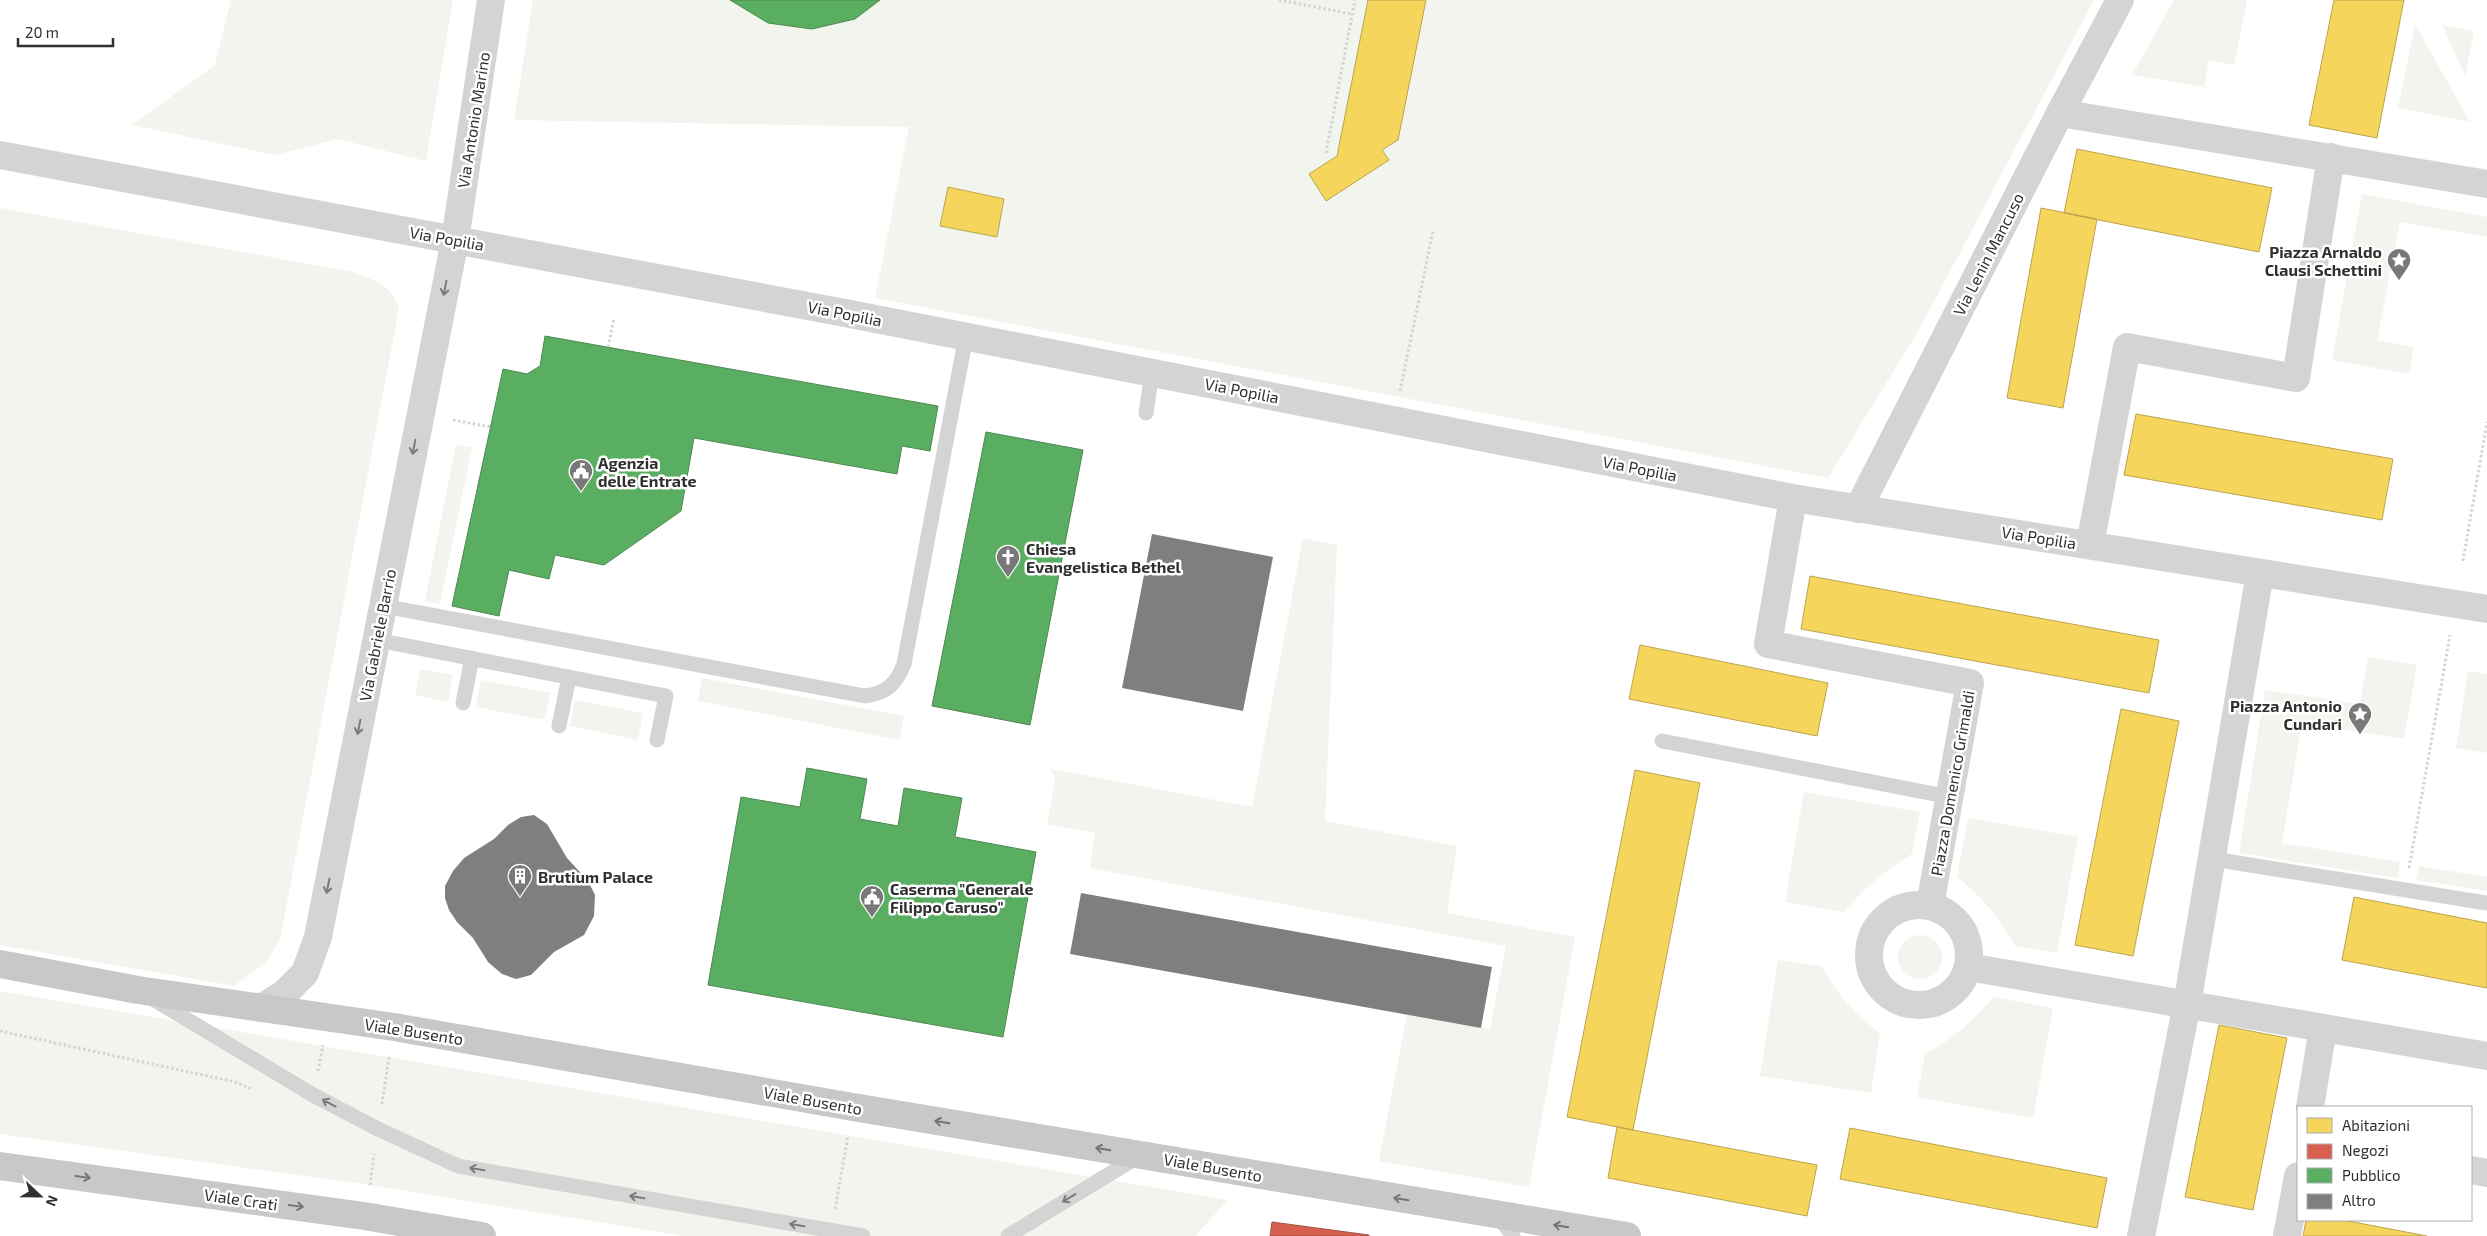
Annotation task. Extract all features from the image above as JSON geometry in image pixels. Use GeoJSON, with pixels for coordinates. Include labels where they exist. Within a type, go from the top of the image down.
{"type":"FeatureCollection","features":[{"type":"Feature","properties":{"kind":"main road","name":"Viale Busento"},"geometry":{"type":"LineString","coordinates":[[0,964],[138,990],[404,1029],[1141,1155],[1505,1226],[1626,1236]]}},
{"type":"Feature","properties":{"kind":"main road","name":"Viale Crati"},"geometry":{"type":"LineString","coordinates":[[0,1166],[407,1230],[482,1236]]}},
{"type":"Feature","properties":{"kind":"street","name":"Via Antonio Marino"},"geometry":{"type":"LineString","coordinates":[[454,240],[491,0]]}},
{"type":"Feature","properties":{"kind":"street","name":"Via Lenin Mancuso"},"geometry":{"type":"LineString","coordinates":[[1858,509],[2060,112],[2120,0]]}},
{"type":"Feature","properties":{"kind":"street"},"geometry":{"type":"LineString","coordinates":[[2060,112],[2487,184]]}},
{"type":"Feature","properties":{"kind":"street","name":"Via Popilia"},"geometry":{"type":"LineString","coordinates":[[0,155],[966,336],[1793,498],[2487,609]]}},
{"type":"Feature","properties":{"kind":"street"},"geometry":{"type":"LineString","coordinates":[[2090,545],[2127,346],[2296,378],[2331,157]]}},
{"type":"Feature","properties":{"kind":"street","name":"Via Gabriele Barrio"},"geometry":{"type":"LineString","coordinates":[[261,1008],[285,994],[305,973],[318,937],[454,240]]}},
{"type":"Feature","properties":{"kind":"street","name":"Piazza Domenico Grimaldi"},"geometry":{"type":"LineString","coordinates":[[1793,498],[1768,644],[1970,683],[1930,905]]}},
{"type":"Feature","properties":{"kind":"street"},"geometry":{"type":"LineString","coordinates":[[2141,1236],[2187,1004],[2260,573]]}},
{"type":"Feature","properties":{"kind":"street"},"geometry":{"type":"LineString","coordinates":[[1914,904],[1930,905],[1945,911],[1957,921],[1966,935],[1969,950],[1968,966],[1962,981],[1952,994],[1938,1002],[1921,1005],[1904,1003],[1888,995],[1877,982],[1870,966],[1869,949],[1874,932],[1884,918],[1898,909],[1914,904]]}},
{"type":"Feature","properties":{"kind":"street"},"geometry":{"type":"LineString","coordinates":[[1968,966],[2487,1056]]}},
{"type":"Feature","properties":{"kind":"street"},"geometry":{"type":"LineString","coordinates":[[2310,1106],[2323,1028]]}},
{"type":"Feature","properties":{"kind":"street"},"geometry":{"type":"LineString","coordinates":[[2472,1170],[2487,1173]]}},
{"type":"Feature","properties":{"kind":"street"},"geometry":{"type":"LineString","coordinates":[[2288,1236],[2297,1182]]}},
{"type":"Feature","properties":{"kind":"lane"},"geometry":{"type":"LineString","coordinates":[[383,606],[772,675],[865,696],[878,694],[889,689],[897,680],[904,664],[966,336]]}},
{"type":"Feature","properties":{"kind":"lane"},"geometry":{"type":"LineString","coordinates":[[1146,413],[1152,373]]}},
{"type":"Feature","properties":{"kind":"lane"},"geometry":{"type":"LineString","coordinates":[[377,640],[666,696],[657,740]]}},
{"type":"Feature","properties":{"kind":"lane"},"geometry":{"type":"LineString","coordinates":[[463,703],[472,658]]}},
{"type":"Feature","properties":{"kind":"lane"},"geometry":{"type":"LineString","coordinates":[[559,726],[569,677]]}},
{"type":"Feature","properties":{"kind":"lane"},"geometry":{"type":"LineString","coordinates":[[1662,741],[1950,797]]}},
{"type":"Feature","properties":{"kind":"lane"},"geometry":{"type":"LineString","coordinates":[[2213,859],[2487,903]]}},
{"type":"Feature","properties":{"kind":"lane"},"geometry":{"type":"LineString","coordinates":[[138,990],[313,1095],[378,1129],[458,1166],[863,1236]]}},
{"type":"Feature","properties":{"kind":"lane"},"geometry":{"type":"LineString","coordinates":[[1008,1236],[1141,1155]]}},
{"type":"Feature","properties":{"kind":"path"},"geometry":{"type":"LineString","coordinates":[[1279,0],[1352,14]]}},
{"type":"Feature","properties":{"kind":"path"},"geometry":{"type":"LineString","coordinates":[[1326,153],[1355,0]]}},
{"type":"Feature","properties":{"kind":"path"},"geometry":{"type":"LineString","coordinates":[[1399,397],[1433,231]]}},
{"type":"Feature","properties":{"kind":"path"},"geometry":{"type":"LineString","coordinates":[[608,347],[614,319]]}},
{"type":"Feature","properties":{"kind":"path"},"geometry":{"type":"LineString","coordinates":[[453,420],[491,428]]}},
{"type":"Feature","properties":{"kind":"path"},"geometry":{"type":"LineString","coordinates":[[2463,562],[2487,422]]}},
{"type":"Feature","properties":{"kind":"path"},"geometry":{"type":"LineString","coordinates":[[2405,889],[2450,635]]}},
{"type":"Feature","properties":{"kind":"path"},"geometry":{"type":"LineString","coordinates":[[831,1231],[848,1135]]}},
{"type":"Feature","properties":{"kind":"shaded area"},"geometry":{"type":"Polygon","coordinates":[[[231,0],[453,0],[426,161],[338,139],[275,155],[132,125],[215,65],[231,0]]]}},
{"type":"Feature","properties":{"kind":"shaded area"},"geometry":{"type":"Polygon","coordinates":[[[533,0],[2094,0],[1920,328],[1828,478],[875,298],[909,127],[514,120],[533,0]]]}},
{"type":"Feature","properties":{"kind":"shaded area"},"geometry":{"type":"Polygon","coordinates":[[[2174,0],[2247,0],[2234,65],[2209,60],[2204,87],[2132,75],[2174,0]]]}},
{"type":"Feature","properties":{"kind":"shaded area"},"geometry":{"type":"Polygon","coordinates":[[[2415,24],[2470,122],[2398,108],[2415,24]]]}},
{"type":"Feature","properties":{"kind":"shaded area"},"geometry":{"type":"Polygon","coordinates":[[[2442,25],[2474,31],[2465,76],[2442,25]]]}},
{"type":"Feature","properties":{"kind":"shaded area"},"geometry":{"type":"Polygon","coordinates":[[[2362,194],[2487,217],[2487,237],[2400,222],[2377,340],[2414,347],[2409,374],[2332,360],[2362,194]]]}},
{"type":"Feature","properties":{"kind":"shaded area"},"geometry":{"type":"Polygon","coordinates":[[[0,208],[353,272],[381,284],[391,293],[399,308],[280,940],[265,963],[234,986],[0,945],[0,208]]]}},
{"type":"Feature","properties":{"kind":"shaded area"},"geometry":{"type":"Polygon","coordinates":[[[456,445],[472,448],[440,604],[425,601],[456,445]]]}},
{"type":"Feature","properties":{"kind":"shaded area"},"geometry":{"type":"Polygon","coordinates":[[[1303,538],[1337,545],[1325,821],[1457,846],[1447,913],[1575,937],[1529,1187],[1379,1161],[1407,1014],[1490,1029],[1506,946],[1090,868],[1095,833],[1047,824],[1055,781],[1051,769],[1252,807],[1303,538]]]}},
{"type":"Feature","properties":{"kind":"shaded area"},"geometry":{"type":"Polygon","coordinates":[[[2368,657],[2417,665],[2404,739],[2302,723],[2282,843],[2400,862],[2398,878],[2239,853],[2265,690],[2360,704],[2368,657]]]}},
{"type":"Feature","properties":{"kind":"shaded area"},"geometry":{"type":"Polygon","coordinates":[[[420,669],[453,675],[448,702],[415,695],[420,669]]]}},
{"type":"Feature","properties":{"kind":"shaded area"},"geometry":{"type":"Polygon","coordinates":[[[2468,671],[2487,674],[2487,753],[2456,748],[2468,671]]]}},
{"type":"Feature","properties":{"kind":"shaded area"},"geometry":{"type":"Polygon","coordinates":[[[702,678],[904,716],[900,740],[698,701],[702,678]]]}},
{"type":"Feature","properties":{"kind":"shaded area"},"geometry":{"type":"Polygon","coordinates":[[[481,680],[550,693],[544,720],[476,707],[481,680]]]}},
{"type":"Feature","properties":{"kind":"shaded area"},"geometry":{"type":"Polygon","coordinates":[[[575,700],[643,713],[638,740],[570,726],[575,700]]]}},
{"type":"Feature","properties":{"kind":"shaded area"},"geometry":{"type":"Polygon","coordinates":[[[1804,792],[1920,812],[1912,854],[1876,880],[1844,912],[1785,902],[1804,792]]]}},
{"type":"Feature","properties":{"kind":"shaded area"},"geometry":{"type":"Polygon","coordinates":[[[1968,818],[2078,837],[2057,953],[2015,946],[1990,909],[1957,877],[1968,818]]]}},
{"type":"Feature","properties":{"kind":"shaded area"},"geometry":{"type":"Polygon","coordinates":[[[2419,866],[2487,877],[2487,891],[2416,880],[2419,866]]]}},
{"type":"Feature","properties":{"kind":"shaded area"},"geometry":{"type":"Polygon","coordinates":[[[1924,935],[1936,941],[1941,948],[1941,966],[1936,973],[1929,978],[1916,979],[1908,976],[1901,969],[1898,953],[1901,945],[1908,938],[1924,935]]]}},
{"type":"Feature","properties":{"kind":"shaded area"},"geometry":{"type":"Polygon","coordinates":[[[1778,960],[1821,966],[1847,1002],[1862,1019],[1880,1033],[1871,1093],[1760,1076],[1778,960]]]}},
{"type":"Feature","properties":{"kind":"shaded area"},"geometry":{"type":"Polygon","coordinates":[[[0,991],[1228,1200],[1195,1236],[683,1236],[370,1185],[0,1134],[0,991]]]}},
{"type":"Feature","properties":{"kind":"shaded area"},"geometry":{"type":"Polygon","coordinates":[[[1993,997],[2053,1008],[2033,1118],[1917,1097],[1925,1054],[1962,1029],[1993,997]]]}},
{"type":"Feature","properties":{"kind":"building: Abitazioni"},"geometry":{"type":"Polygon","coordinates":[[[1368,0],[1426,0],[1398,140],[1382,150],[1389,160],[1326,201],[1309,174],[1337,156],[1368,0]]]}},
{"type":"Feature","properties":{"kind":"building: Abitazioni"},"geometry":{"type":"Polygon","coordinates":[[[2334,0],[2404,0],[2377,138],[2309,125],[2334,0]]]}},
{"type":"Feature","properties":{"kind":"building: Abitazioni"},"geometry":{"type":"Polygon","coordinates":[[[2077,149],[2272,188],[2259,252],[2064,213],[2077,149]]]}},
{"type":"Feature","properties":{"kind":"building: Abitazioni"},"geometry":{"type":"Polygon","coordinates":[[[948,187],[1004,199],[997,237],[940,226],[948,187]]]}},
{"type":"Feature","properties":{"kind":"building: Abitazioni"},"geometry":{"type":"Polygon","coordinates":[[[2041,208],[2097,219],[2063,408],[2007,398],[2041,208]]]}},
{"type":"Feature","properties":{"kind":"building: Abitazioni"},"geometry":{"type":"Polygon","coordinates":[[[2136,414],[2393,459],[2382,520],[2124,475],[2136,414]]]}},
{"type":"Feature","properties":{"kind":"building: Abitazioni"},"geometry":{"type":"Polygon","coordinates":[[[1810,576],[2159,640],[2149,693],[1801,629],[1810,576]]]}},
{"type":"Feature","properties":{"kind":"building: Abitazioni"},"geometry":{"type":"Polygon","coordinates":[[[1640,645],[1828,683],[1817,736],[1629,699],[1640,645]]]}},
{"type":"Feature","properties":{"kind":"building: Abitazioni"},"geometry":{"type":"Polygon","coordinates":[[[2121,709],[2179,721],[2133,956],[2075,945],[2121,709]]]}},
{"type":"Feature","properties":{"kind":"building: Abitazioni"},"geometry":{"type":"Polygon","coordinates":[[[1635,770],[1700,783],[1633,1130],[1567,1117],[1635,770]]]}},
{"type":"Feature","properties":{"kind":"building: Abitazioni"},"geometry":{"type":"Polygon","coordinates":[[[2354,897],[2487,923],[2487,988],[2342,960],[2354,897]]]}},
{"type":"Feature","properties":{"kind":"building: Abitazioni"},"geometry":{"type":"Polygon","coordinates":[[[2219,1025],[2287,1038],[2253,1210],[2185,1197],[2219,1025]]]}},
{"type":"Feature","properties":{"kind":"building: Abitazioni"},"geometry":{"type":"Polygon","coordinates":[[[1617,1127],[1817,1165],[1807,1216],[1608,1178],[1617,1127]]]}},
{"type":"Feature","properties":{"kind":"building: Abitazioni"},"geometry":{"type":"Polygon","coordinates":[[[1850,1128],[2107,1178],[2097,1228],[1840,1179],[1850,1128]]]}},
{"type":"Feature","properties":{"kind":"building: Abitazioni"},"geometry":{"type":"Polygon","coordinates":[[[2306,1221],[2348,1221],[2427,1236],[2303,1236],[2306,1221]]]}},
{"type":"Feature","properties":{"kind":"building: Negozi"},"geometry":{"type":"Polygon","coordinates":[[[1272,1222],[1369,1235],[1369,1236],[1270,1236],[1272,1222]]]}},
{"type":"Feature","properties":{"kind":"building: Pubblico"},"geometry":{"type":"Polygon","coordinates":[[[730,0],[880,0],[855,19],[812,29],[768,23],[730,0]]]}},
{"type":"Feature","properties":{"kind":"building: Pubblico","name":"Agenzia delle Entrate"},"geometry":{"type":"Polygon","coordinates":[[[545,336],[938,406],[930,451],[902,446],[897,474],[694,438],[681,511],[604,565],[555,555],[549,579],[509,570],[499,616],[452,606],[503,369],[527,374],[540,366],[545,336]]]}},
{"type":"Feature","properties":{"kind":"building: Pubblico","name":"Chiesa Evangelistica Bethel"},"geometry":{"type":"Polygon","coordinates":[[[986,432],[1083,450],[1030,725],[932,706],[986,432]]]}},
{"type":"Feature","properties":{"kind":"building: Pubblico","name":"Caserma \"Generale Filippo Caruso\""},"geometry":{"type":"Polygon","coordinates":[[[807,768],[867,779],[860,819],[898,826],[904,788],[962,798],[955,837],[1036,852],[1003,1037],[708,985],[741,797],[800,807],[807,768]]]}},
{"type":"Feature","properties":{"kind":"building: Altro"},"geometry":{"type":"Polygon","coordinates":[[[1152,534],[1273,557],[1243,711],[1122,688],[1152,534]]]}},
{"type":"Feature","properties":{"kind":"building: Altro","name":"Brutium Palace"},"geometry":{"type":"Polygon","coordinates":[[[534,815],[547,824],[567,858],[588,881],[595,895],[594,916],[584,935],[554,952],[531,975],[516,979],[502,974],[488,962],[473,938],[457,922],[449,910],[445,898],[445,886],[453,871],[464,858],[494,839],[508,825],[521,817],[534,815]]]}},
{"type":"Feature","properties":{"kind":"building: Altro"},"geometry":{"type":"Polygon","coordinates":[[[1081,893],[1492,967],[1481,1028],[1070,954],[1081,893]]]}},
{"type":"Feature","properties":{"kind":"place","name":"Piazza Arnaldo Clausi Schettini"},"geometry":{"type":"Point","coordinates":[2399,281]}},
{"type":"Feature","properties":{"kind":"place","name":"Agenzia delle Entrate"},"geometry":{"type":"Point","coordinates":[581,492]}},
{"type":"Feature","properties":{"kind":"place","name":"Chiesa Evangelistica Bethel"},"geometry":{"type":"Point","coordinates":[1008,578]}},
{"type":"Feature","properties":{"kind":"place","name":"Piazza Antonio Cundari"},"geometry":{"type":"Point","coordinates":[2360,735]}},
{"type":"Feature","properties":{"kind":"place","name":"Brutium Palace"},"geometry":{"type":"Point","coordinates":[520,897]}},
{"type":"Feature","properties":{"kind":"place","name":"Caserma \"Generale Filippo Caruso\""},"geometry":{"type":"Point","coordinates":[872,918]}}]}
